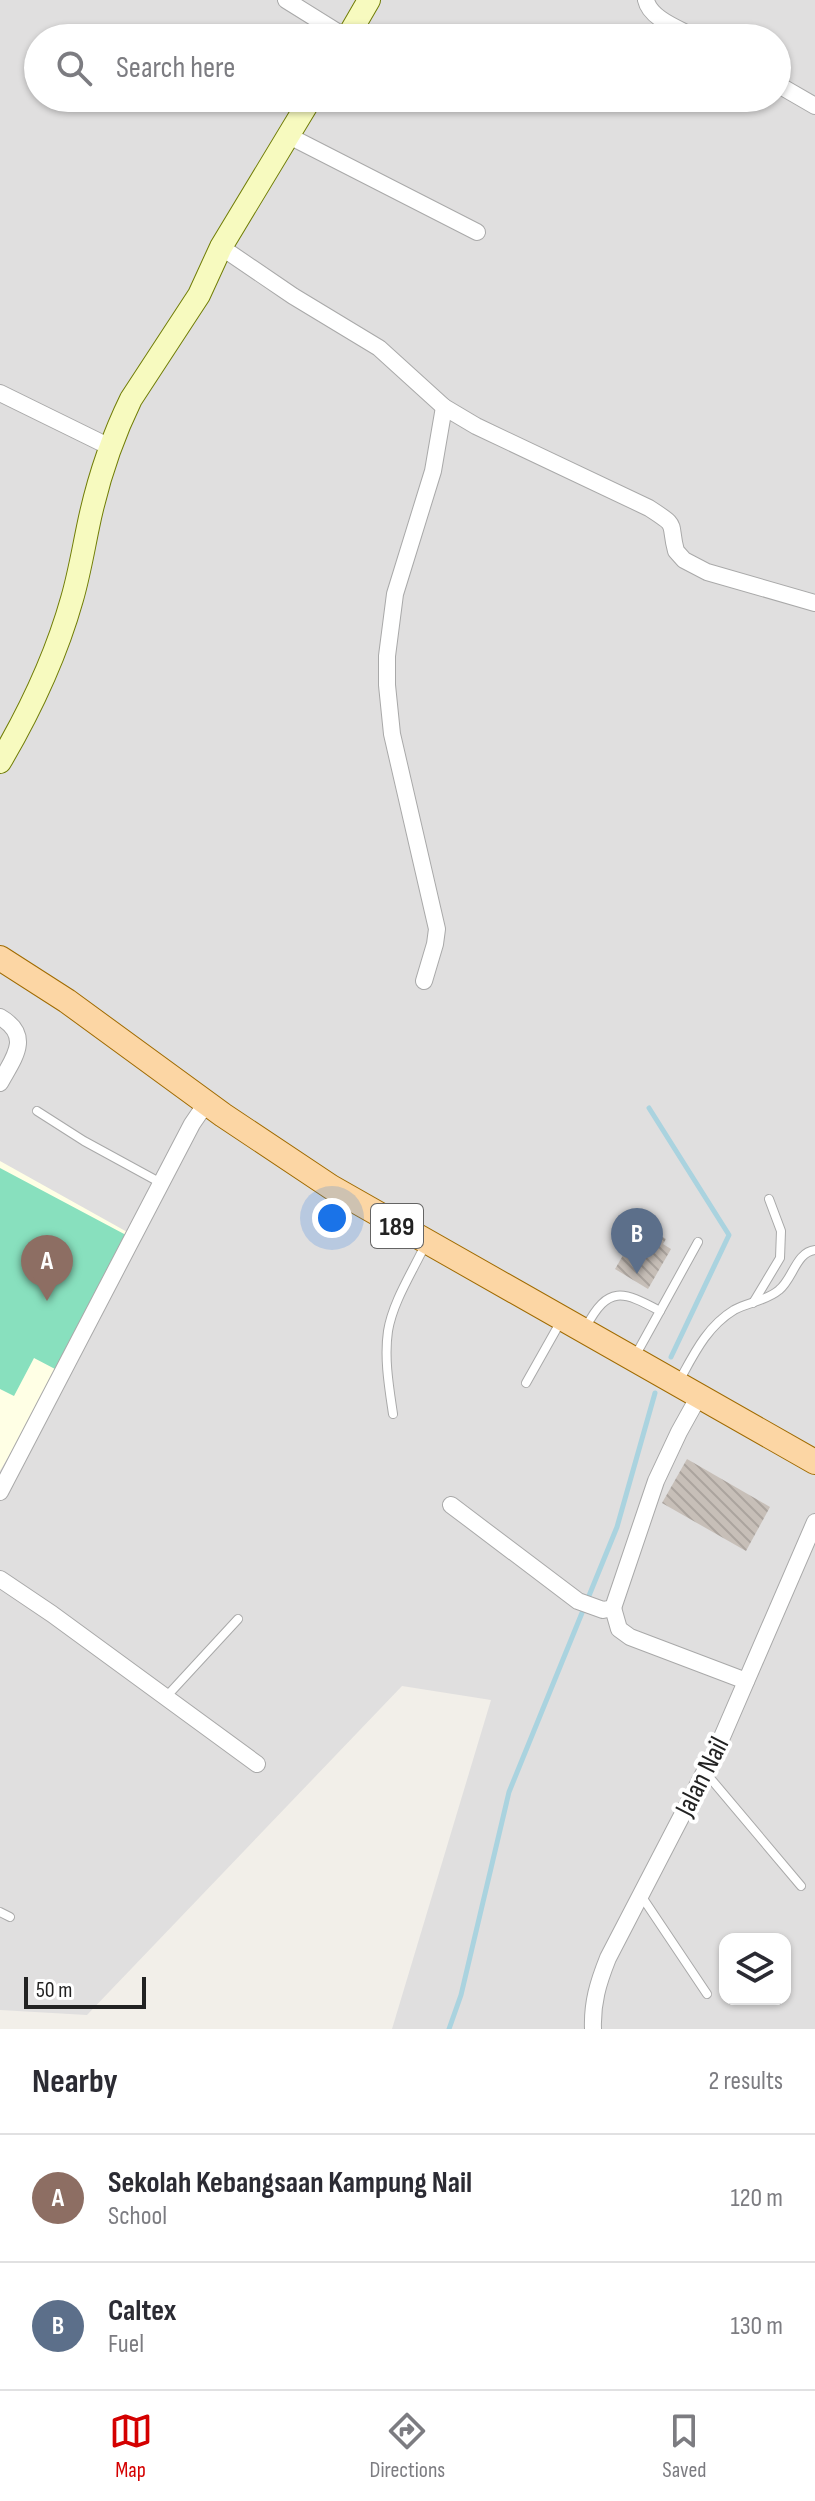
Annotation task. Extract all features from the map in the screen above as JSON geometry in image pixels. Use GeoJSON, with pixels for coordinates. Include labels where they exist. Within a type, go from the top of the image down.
{"type":"FeatureCollection","features":[{"type":"Feature","properties":{"kind":"main road","name":"189"},"geometry":{"type":"LineString","coordinates":[[0,958],[67,1001],[321,1181],[815,1462]]}},
{"type":"Feature","properties":{"kind":"street"},"geometry":{"type":"LineString","coordinates":[[286,0],[325,24]]}},
{"type":"Feature","properties":{"kind":"street"},"geometry":{"type":"LineString","coordinates":[[355,24],[369,0]]}},
{"type":"Feature","properties":{"kind":"street"},"geometry":{"type":"LineString","coordinates":[[646,0],[652,13],[671,24]]}},
{"type":"Feature","properties":{"kind":"street"},"geometry":{"type":"LineString","coordinates":[[791,92],[815,106]]}},
{"type":"Feature","properties":{"kind":"street"},"geometry":{"type":"LineString","coordinates":[[0,762],[47,670],[62,630],[97,487],[131,399],[199,295],[221,247],[303,112]]}},
{"type":"Feature","properties":{"kind":"street"},"geometry":{"type":"LineString","coordinates":[[289,136],[477,232]]}},
{"type":"Feature","properties":{"kind":"street"},"geometry":{"type":"LineString","coordinates":[[221,247],[293,296],[379,348],[444,407],[476,426],[667,519],[674,528],[676,551],[694,566],[815,603]]}},
{"type":"Feature","properties":{"kind":"street"},"geometry":{"type":"LineString","coordinates":[[0,393],[110,447]]}},
{"type":"Feature","properties":{"kind":"street"},"geometry":{"type":"LineString","coordinates":[[424,981],[437,929],[392,734],[387,656],[395,594],[433,471],[444,407]]}},
{"type":"Feature","properties":{"kind":"street"},"geometry":{"type":"LineString","coordinates":[[0,1017],[13,1026],[18,1042],[16,1053],[0,1083]]}},
{"type":"Feature","properties":{"kind":"street"},"geometry":{"type":"LineString","coordinates":[[0,1492],[192,1124],[207,1102]]}},
{"type":"Feature","properties":{"kind":"street"},"geometry":{"type":"LineString","coordinates":[[699,1396],[656,1481],[613,1608],[619,1629],[630,1637],[746,1681]]}},
{"type":"Feature","properties":{"kind":"street"},"geometry":{"type":"LineString","coordinates":[[451,1505],[585,1604],[603,1610],[613,1608]]}},
{"type":"Feature","properties":{"kind":"street","name":"Jalan Nail"},"geometry":{"type":"LineString","coordinates":[[593,2029],[595,1991],[608,1958],[704,1771],[815,1522]]}},
{"type":"Feature","properties":{"kind":"street"},"geometry":{"type":"LineString","coordinates":[[0,1579],[257,1764]]}},
{"type":"Feature","properties":{"kind":"lane"},"geometry":{"type":"LineString","coordinates":[[37,1111],[162,1184]]}},
{"type":"Feature","properties":{"kind":"lane"},"geometry":{"type":"LineString","coordinates":[[753,1303],[780,1258],[781,1231],[769,1199]]}},
{"type":"Feature","properties":{"kind":"lane"},"geometry":{"type":"LineString","coordinates":[[634,1359],[698,1242]]}},
{"type":"Feature","properties":{"kind":"lane"},"geometry":{"type":"LineString","coordinates":[[393,1414],[388,1374],[388,1332],[394,1311],[426,1243]]}},
{"type":"Feature","properties":{"kind":"lane"},"geometry":{"type":"LineString","coordinates":[[678,1384],[705,1336],[722,1319],[736,1309],[778,1292],[790,1278],[797,1262],[809,1251],[815,1250]]}},
{"type":"Feature","properties":{"kind":"lane"},"geometry":{"type":"LineString","coordinates":[[583,1331],[596,1308],[610,1297],[633,1298],[660,1311]]}},
{"type":"Feature","properties":{"kind":"lane"},"geometry":{"type":"LineString","coordinates":[[526,1383],[562,1319]]}},
{"type":"Feature","properties":{"kind":"lane"},"geometry":{"type":"LineString","coordinates":[[165,1698],[238,1619]]}},
{"type":"Feature","properties":{"kind":"lane"},"geometry":{"type":"LineString","coordinates":[[704,1771],[801,1886]]}},
{"type":"Feature","properties":{"kind":"lane"},"geometry":{"type":"LineString","coordinates":[[640,1894],[707,1994]]}},
{"type":"Feature","properties":{"kind":"lane"},"geometry":{"type":"LineString","coordinates":[[0,1912],[10,1917]]}},
{"type":"Feature","properties":{"kind":"shaded area"},"geometry":{"type":"Polygon","coordinates":[[[0,0],[815,0],[815,2029],[392,2029],[491,1700],[402,1686],[87,2015],[0,2010],[0,0]]]}},
{"type":"Feature","properties":{"kind":"shaded area"},"geometry":{"type":"Polygon","coordinates":[[[0,1161],[129,1233],[61,1368],[0,1471],[0,1161]]]}},
{"type":"Feature","properties":{"kind":"green space"},"geometry":{"type":"Polygon","coordinates":[[[0,1168],[126,1235],[55,1369],[34,1358],[14,1396],[0,1389],[0,1168]]]}},
{"type":"Feature","properties":{"kind":"building"},"geometry":{"type":"Polygon","coordinates":[[[628,1223],[641,1231],[645,1226],[666,1239],[663,1244],[671,1249],[648,1289],[615,1269],[629,1245],[618,1239],[628,1223]]]}},
{"type":"Feature","properties":{"kind":"building"},"geometry":{"type":"Polygon","coordinates":[[[687,1459],[770,1507],[746,1551],[662,1503],[687,1459]]]}},
{"type":"Feature","properties":{"kind":"waterway"},"geometry":{"type":"LineString","coordinates":[[649,1108],[729,1235],[671,1357]]}},
{"type":"Feature","properties":{"kind":"waterway"},"geometry":{"type":"LineString","coordinates":[[449,2029],[461,1995],[509,1792],[617,1527],[655,1393]]}},
{"type":"Feature","properties":{"kind":"place","name":"Caltex"},"geometry":{"type":"Point","coordinates":[637,1274]}},
{"type":"Feature","properties":{"kind":"place","name":"Sekolah Kebangsaan Kampung Nail"},"geometry":{"type":"Point","coordinates":[47,1301]}}]}
